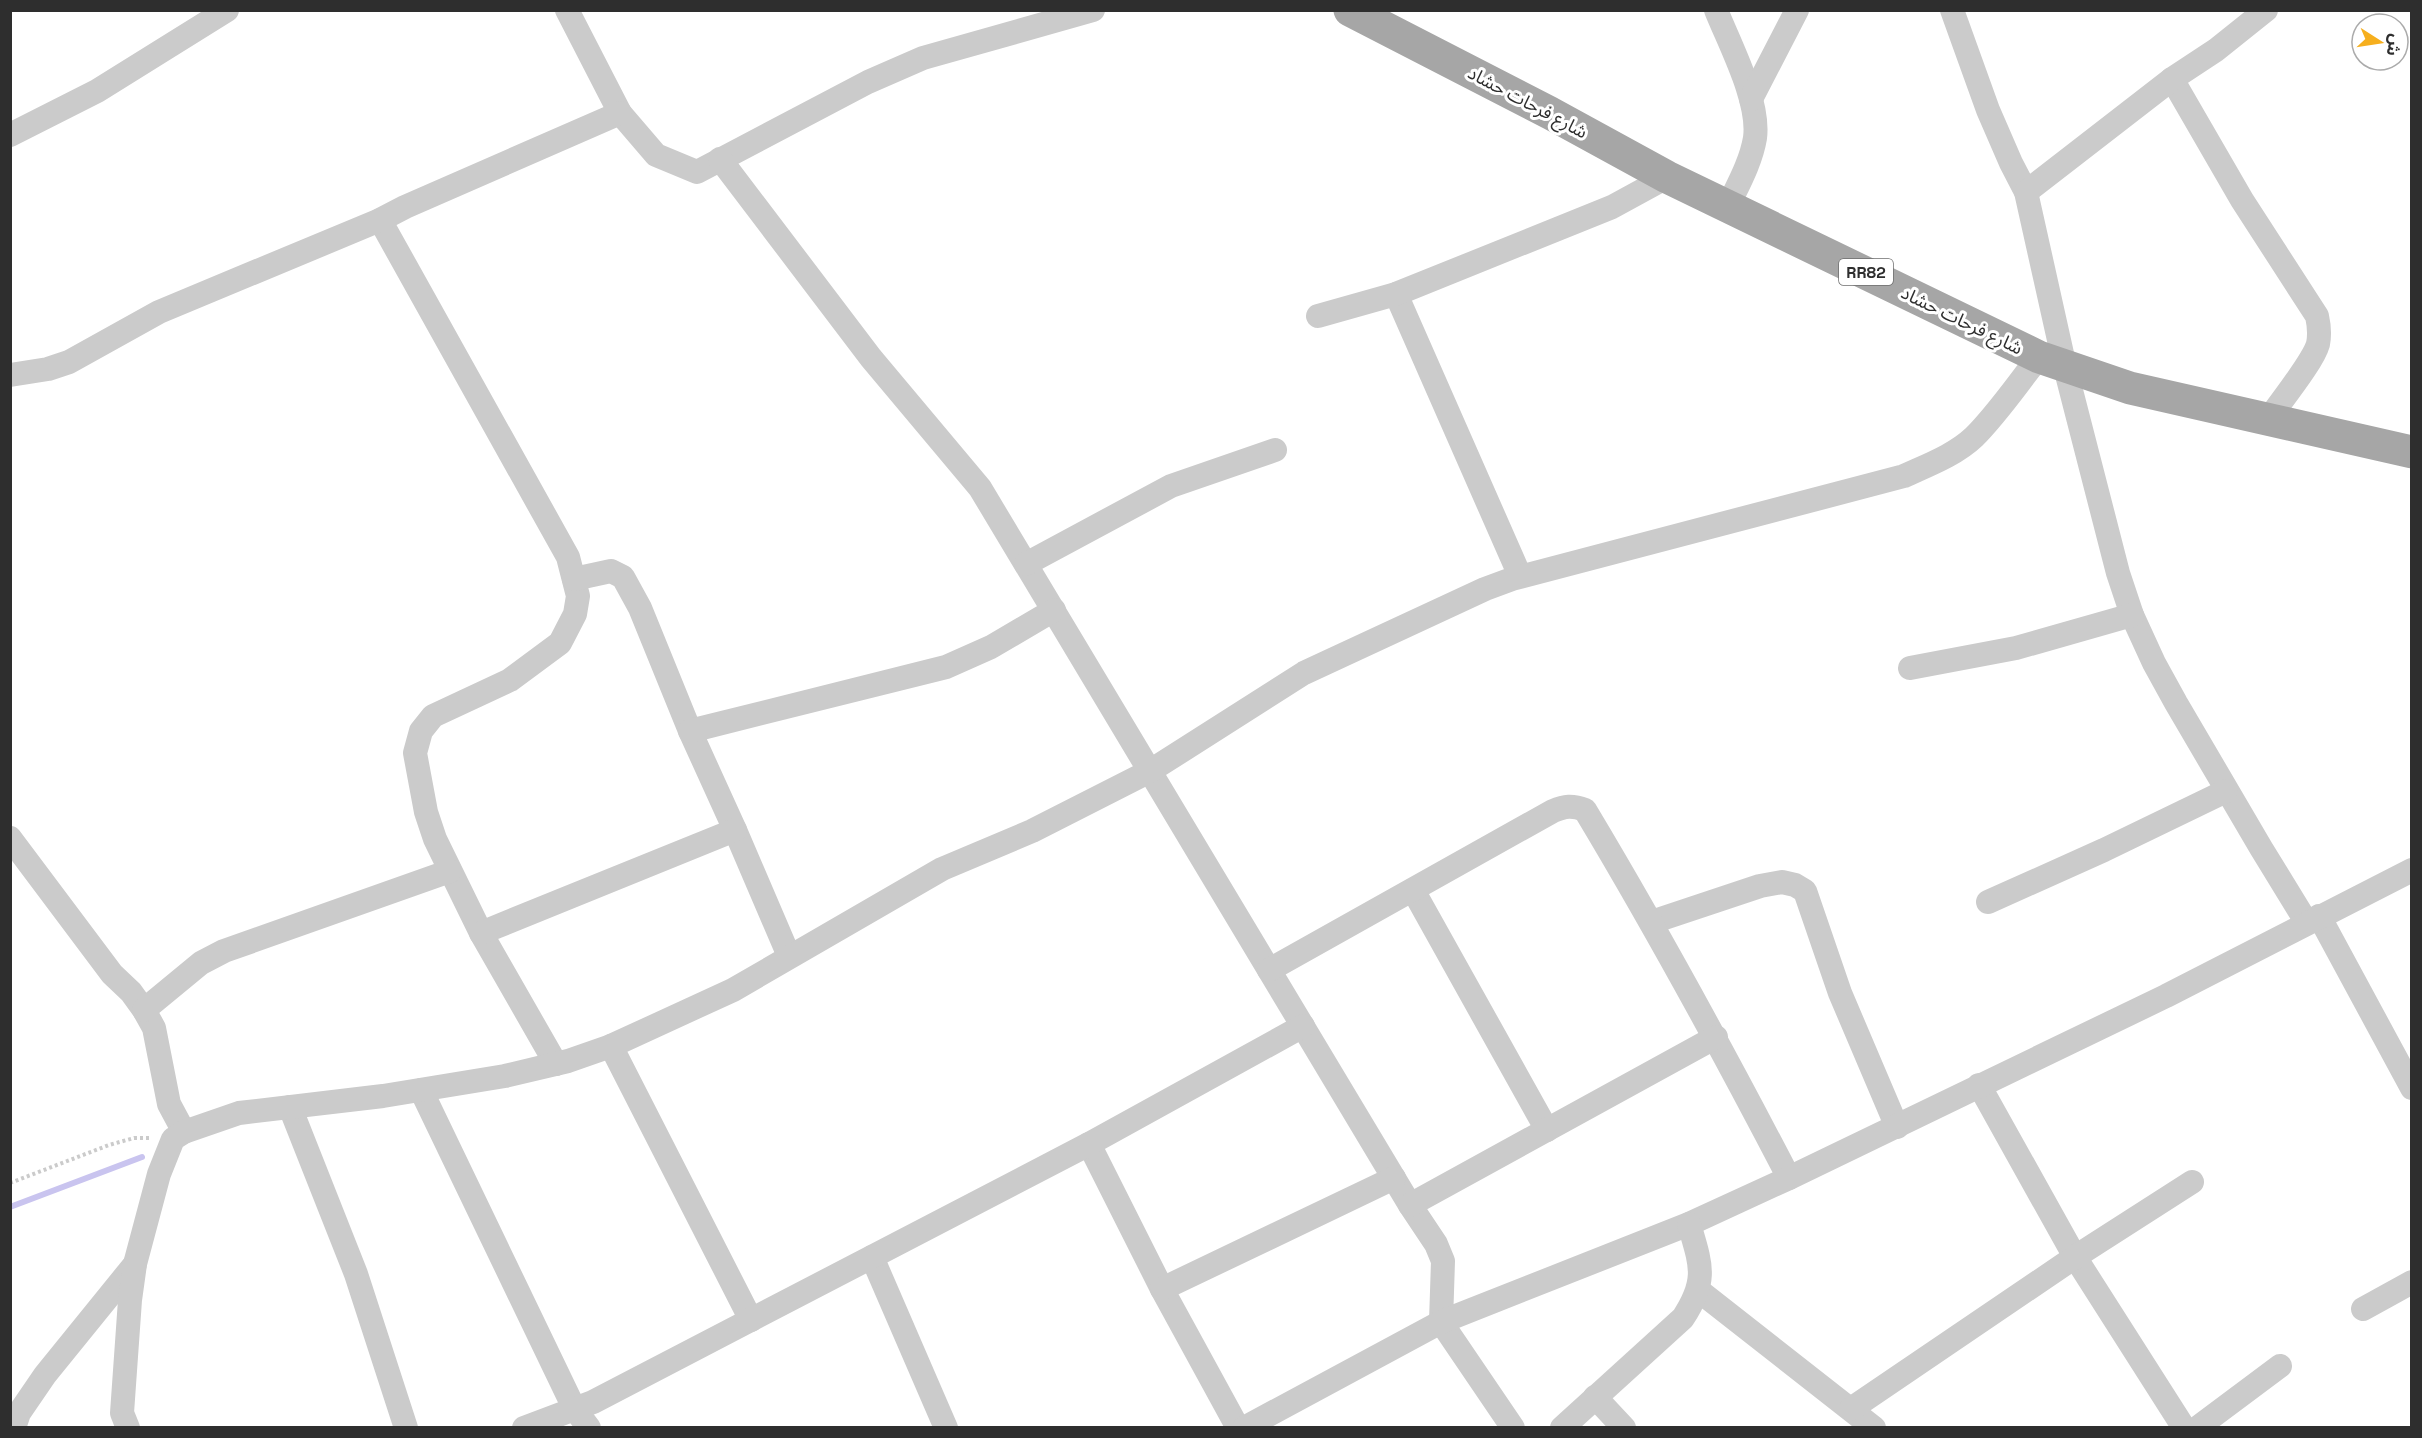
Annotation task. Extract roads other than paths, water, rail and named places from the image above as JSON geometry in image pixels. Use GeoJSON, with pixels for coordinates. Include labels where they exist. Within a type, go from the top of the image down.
{"type":"FeatureCollection","features":[{"type":"Feature","properties":{"kind":"main road","name":"شارع فرحات حشاد"},"geometry":{"type":"LineString","coordinates":[[1350,10],[1540,108],[1667,177],[2052,362],[2130,388],[2412,452]]}},
{"type":"Feature","properties":{"kind":"street"},"geometry":{"type":"LineString","coordinates":[[10,135],[96,91],[227,10]]}},
{"type":"Feature","properties":{"kind":"street"},"geometry":{"type":"LineString","coordinates":[[567,10],[620,113],[656,155],[697,172],[868,82],[923,58],[1093,10]]}},
{"type":"Feature","properties":{"kind":"street"},"geometry":{"type":"LineString","coordinates":[[1716,10],[1756,114],[1755,137],[1749,160],[1728,207]]}},
{"type":"Feature","properties":{"kind":"street"},"geometry":{"type":"LineString","coordinates":[[1752,99],[1797,10]]}},
{"type":"Feature","properties":{"kind":"street"},"geometry":{"type":"LineString","coordinates":[[1952,10],[1988,110],[2026,192],[2052,362],[2132,615],[2154,663],[2226,791],[2313,919],[2412,1088]]}},
{"type":"Feature","properties":{"kind":"street"},"geometry":{"type":"LineString","coordinates":[[2026,192],[2172,79],[2216,50],[2266,10]]}},
{"type":"Feature","properties":{"kind":"street"},"geometry":{"type":"LineString","coordinates":[[2172,79],[2242,200],[2317,315],[2320,331],[2318,345],[2311,359],[2268,420]]}},
{"type":"Feature","properties":{"kind":"street"},"geometry":{"type":"LineString","coordinates":[[10,375],[48,369],[69,362],[159,312],[380,220],[620,113]]}},
{"type":"Feature","properties":{"kind":"street"},"geometry":{"type":"LineString","coordinates":[[720,159],[871,358],[980,488],[1410,1205],[1436,1244],[1443,1261],[1441,1322],[1513,1428]]}},
{"type":"Feature","properties":{"kind":"street"},"geometry":{"type":"LineString","coordinates":[[1318,316],[1396,294],[1612,207],[1667,177]]}},
{"type":"Feature","properties":{"kind":"street"},"geometry":{"type":"LineString","coordinates":[[380,220],[568,557],[578,596],[575,614],[560,643],[510,680],[433,716],[421,731],[415,753],[419,782],[435,839],[481,933],[556,1064]]}},
{"type":"Feature","properties":{"kind":"street"},"geometry":{"type":"LineString","coordinates":[[1396,294],[1520,576]]}},
{"type":"Feature","properties":{"kind":"street"},"geometry":{"type":"LineString","coordinates":[[128,1428],[122,1413],[130,1300],[135,1264],[159,1174],[179,1136],[239,1113],[421,1090],[505,1076],[556,1064],[611,1046],[733,990],[942,869],[1032,831],[1150,771],[1304,673],[1485,589],[1520,576],[1914,471],[1954,451],[1973,437],[2052,362]]}},
{"type":"Feature","properties":{"kind":"street"},"geometry":{"type":"LineString","coordinates":[[1026,564],[1171,486],[1275,450]]}},
{"type":"Feature","properties":{"kind":"street"},"geometry":{"type":"LineString","coordinates":[[574,579],[611,571],[623,577],[640,608],[690,731],[789,956]]}},
{"type":"Feature","properties":{"kind":"street"},"geometry":{"type":"LineString","coordinates":[[690,731],[946,667],[991,647],[1054,610]]}},
{"type":"Feature","properties":{"kind":"street"},"geometry":{"type":"LineString","coordinates":[[1910,668],[2016,648],[2132,615]]}},
{"type":"Feature","properties":{"kind":"street"},"geometry":{"type":"LineString","coordinates":[[1988,902],[2104,850],[2226,791]]}},
{"type":"Feature","properties":{"kind":"street"},"geometry":{"type":"LineString","coordinates":[[1269,970],[1553,811],[1565,806],[1575,806],[1585,810],[1652,922],[1716,1036],[1789,1178]]}},
{"type":"Feature","properties":{"kind":"street"},"geometry":{"type":"LineString","coordinates":[[481,933],[735,830]]}},
{"type":"Feature","properties":{"kind":"street"},"geometry":{"type":"LineString","coordinates":[[10,838],[112,974],[131,992],[144,1010],[154,1028],[169,1104],[179,1136]]}},
{"type":"Feature","properties":{"kind":"street"},"geometry":{"type":"LineString","coordinates":[[1244,1428],[1441,1322],[1689,1224],[1789,1178],[2145,1006],[2412,870]]}},
{"type":"Feature","properties":{"kind":"street"},"geometry":{"type":"LineString","coordinates":[[144,1010],[201,963],[224,951],[450,871]]}},
{"type":"Feature","properties":{"kind":"street"},"geometry":{"type":"LineString","coordinates":[[1652,922],[1760,886],[1782,882],[1795,885],[1805,891],[1840,993],[1897,1127]]}},
{"type":"Feature","properties":{"kind":"street"},"geometry":{"type":"LineString","coordinates":[[1413,890],[1547,1130]]}},
{"type":"Feature","properties":{"kind":"street"},"geometry":{"type":"LineString","coordinates":[[524,1428],[593,1402],[1089,1144],[1303,1026]]}},
{"type":"Feature","properties":{"kind":"street"},"geometry":{"type":"LineString","coordinates":[[1410,1205],[1716,1036]]}},
{"type":"Feature","properties":{"kind":"street"},"geometry":{"type":"LineString","coordinates":[[611,1046],[751,1320]]}},
{"type":"Feature","properties":{"kind":"street"},"geometry":{"type":"LineString","coordinates":[[1979,1085],[2074,1257],[2184,1428]]}},
{"type":"Feature","properties":{"kind":"street"},"geometry":{"type":"LineString","coordinates":[[421,1090],[574,1408],[588,1428]]}},
{"type":"Feature","properties":{"kind":"street"},"geometry":{"type":"LineString","coordinates":[[290,1107],[356,1274],[406,1428]]}},
{"type":"Feature","properties":{"kind":"street"},"geometry":{"type":"LineString","coordinates":[[1089,1144],[1162,1289],[1238,1428]]}},
{"type":"Feature","properties":{"kind":"street"},"geometry":{"type":"LineString","coordinates":[[1162,1289],[1394,1178]]}},
{"type":"Feature","properties":{"kind":"street"},"geometry":{"type":"LineString","coordinates":[[1851,1409],[2074,1257],[2192,1182]]}},
{"type":"Feature","properties":{"kind":"street"},"geometry":{"type":"LineString","coordinates":[[1562,1428],[1683,1318],[1696,1299],[1700,1281],[1700,1262],[1689,1224]]}},
{"type":"Feature","properties":{"kind":"street"},"geometry":{"type":"LineString","coordinates":[[872,1257],[946,1428]]}},
{"type":"Feature","properties":{"kind":"street"},"geometry":{"type":"LineString","coordinates":[[14,1428],[19,1413],[45,1375],[135,1264]]}},
{"type":"Feature","properties":{"kind":"street"},"geometry":{"type":"LineString","coordinates":[[2362,1309],[2412,1282]]}},
{"type":"Feature","properties":{"kind":"street"},"geometry":{"type":"LineString","coordinates":[[1698,1290],[1874,1428]]}},
{"type":"Feature","properties":{"kind":"street"},"geometry":{"type":"LineString","coordinates":[[2197,1428],[2280,1366]]}},
{"type":"Feature","properties":{"kind":"street"},"geometry":{"type":"LineString","coordinates":[[1595,1397],[1624,1428]]}},
{"type":"Feature","properties":{"kind":"waterway"},"geometry":{"type":"LineString","coordinates":[[10,1207],[142,1157]]}}]}
